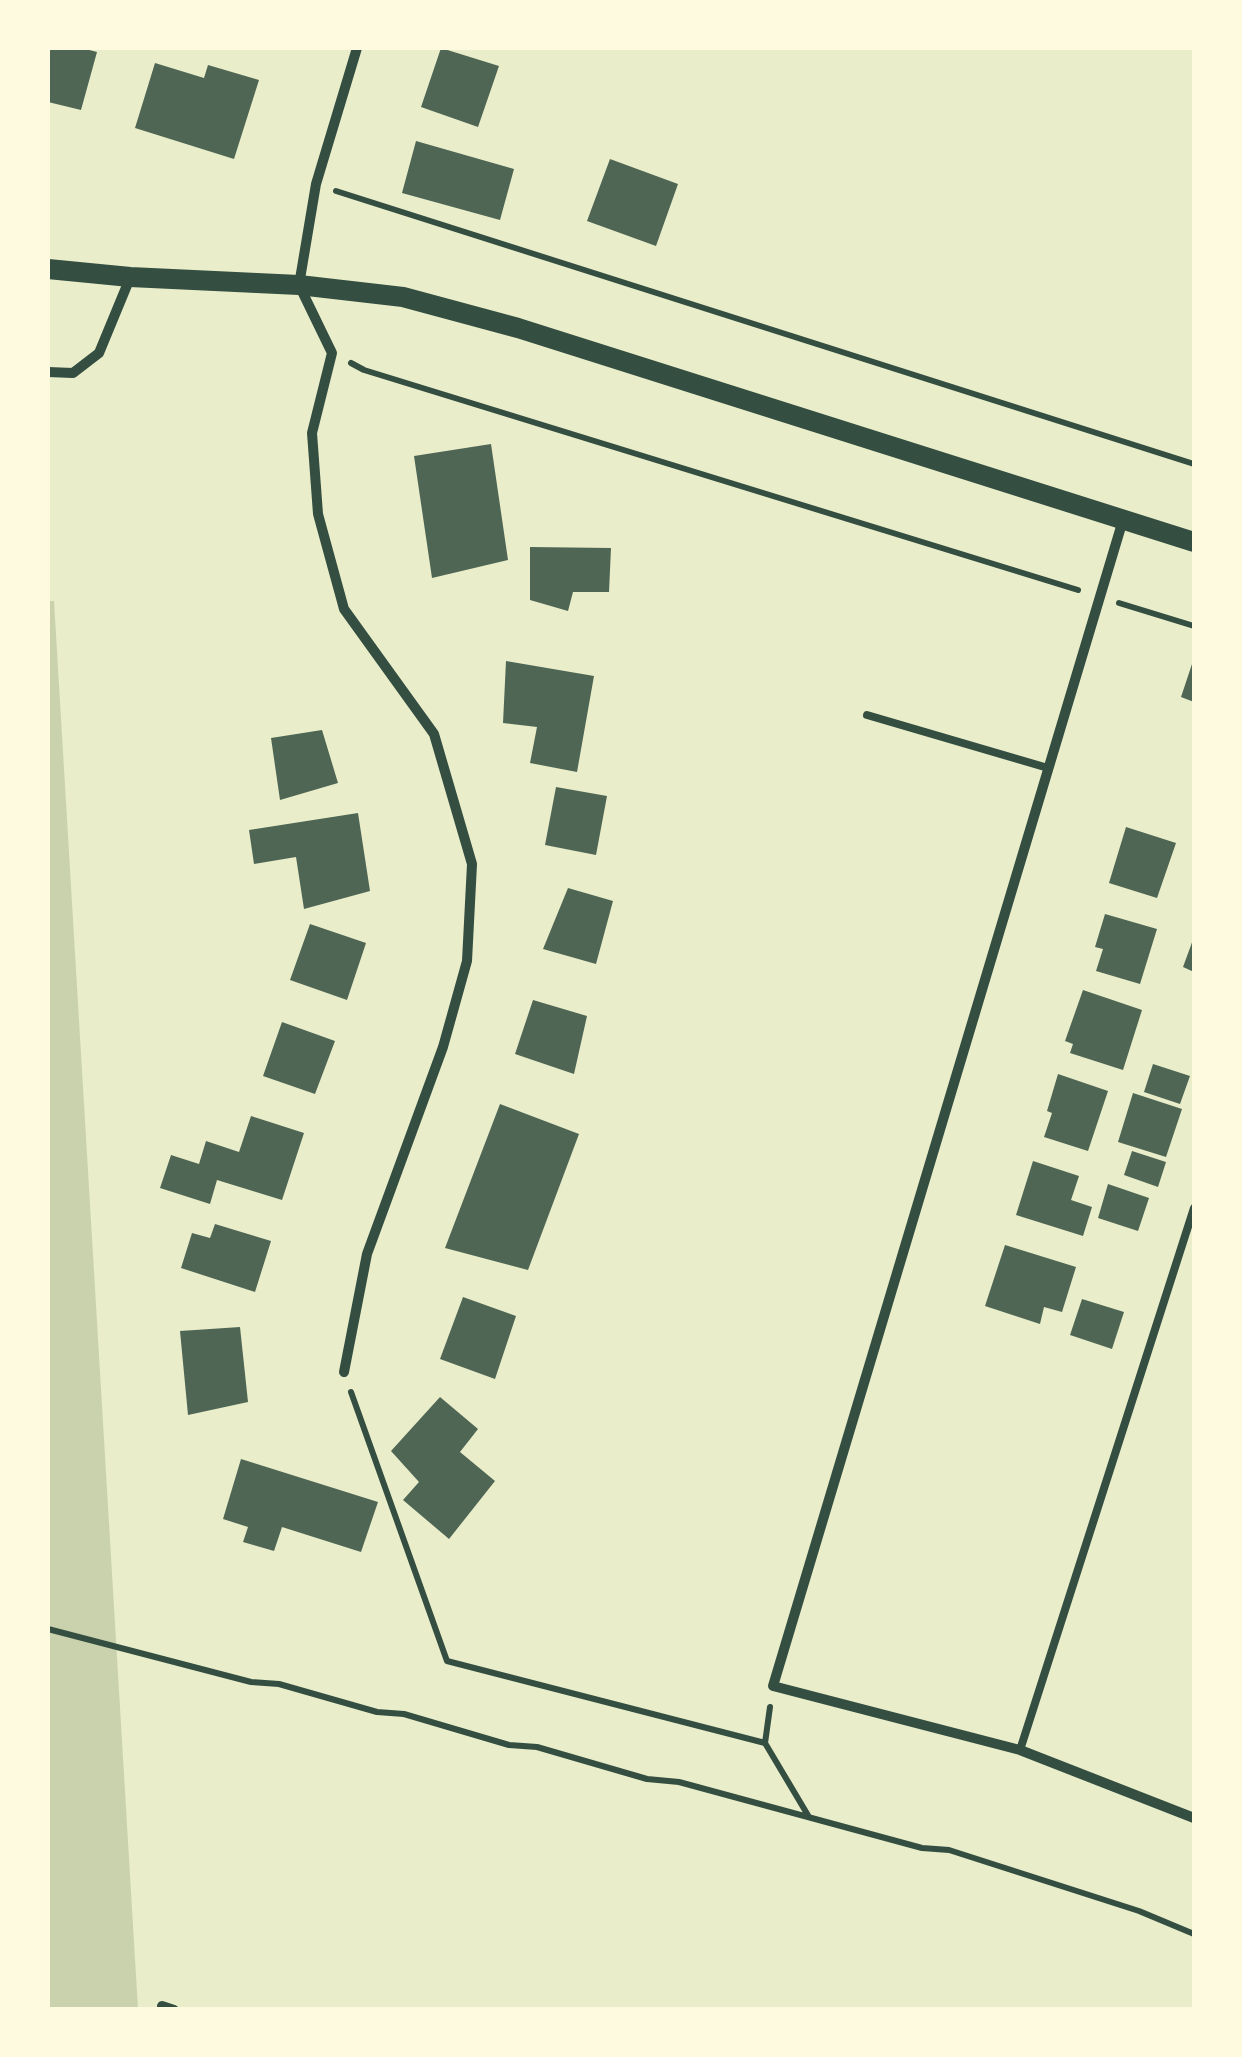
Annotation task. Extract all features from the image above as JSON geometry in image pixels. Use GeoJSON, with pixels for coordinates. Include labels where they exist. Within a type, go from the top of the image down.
{"type":"FeatureCollection","features":[{"type":"Feature","properties":{"kind":"main road"},"geometry":{"type":"LineString","coordinates":[[48,269],[130,277],[299,284],[402,297],[518,328],[1194,542]]}},
{"type":"Feature","properties":{"kind":"street"},"geometry":{"type":"LineString","coordinates":[[344,1372],[368,1254],[443,1047],[466,961],[472,864],[434,734],[344,609],[318,514],[312,432],[332,353],[299,284],[316,184],[357,48]]}},
{"type":"Feature","properties":{"kind":"street"},"geometry":{"type":"LineString","coordinates":[[48,372],[73,373],[99,353],[130,277]]}},
{"type":"Feature","properties":{"kind":"street"},"geometry":{"type":"LineString","coordinates":[[1123,520],[773,1686],[1020,1750],[1194,1818]]}},
{"type":"Feature","properties":{"kind":"lane"},"geometry":{"type":"LineString","coordinates":[[867,715],[1048,768]]}},
{"type":"Feature","properties":{"kind":"lane"},"geometry":{"type":"LineString","coordinates":[[1020,1750],[1194,1208]]}},
{"type":"Feature","properties":{"kind":"path"},"geometry":{"type":"LineString","coordinates":[[316,184],[1194,464]]}},
{"type":"Feature","properties":{"kind":"path"},"geometry":{"type":"LineString","coordinates":[[332,353],[364,370],[1194,626]]}},
{"type":"Feature","properties":{"kind":"path"},"geometry":{"type":"LineString","coordinates":[[344,1372],[448,1661],[765,1743]]}},
{"type":"Feature","properties":{"kind":"path"},"geometry":{"type":"LineString","coordinates":[[48,1629],[251,1682],[279,1684],[377,1712],[404,1714],[509,1745],[537,1747],[647,1779],[679,1782],[922,1848],[950,1850],[1139,1911],[1194,1934]]}},
{"type":"Feature","properties":{"kind":"path"},"geometry":{"type":"LineString","coordinates":[[773,1686],[765,1743],[810,1818]]}},
{"type":"Feature","properties":{"kind":"green space"},"geometry":{"type":"Polygon","coordinates":[[[48,601],[54,601],[138,2009],[48,2010],[48,601]]]}},
{"type":"Feature","properties":{"kind":"building"},"geometry":{"type":"Polygon","coordinates":[[[48,48],[97,52],[81,110],[48,102],[48,48]]]}},
{"type":"Feature","properties":{"kind":"building"},"geometry":{"type":"Polygon","coordinates":[[[441,48],[499,66],[478,127],[421,107],[441,48]]]}},
{"type":"Feature","properties":{"kind":"building"},"geometry":{"type":"Polygon","coordinates":[[[155,63],[204,78],[208,65],[259,80],[234,159],[135,128],[155,63]]]}},
{"type":"Feature","properties":{"kind":"building"},"geometry":{"type":"Polygon","coordinates":[[[416,141],[514,169],[500,220],[402,193],[416,141]]]}},
{"type":"Feature","properties":{"kind":"building"},"geometry":{"type":"Polygon","coordinates":[[[610,159],[678,184],[656,246],[587,221],[610,159]]]}},
{"type":"Feature","properties":{"kind":"building"},"geometry":{"type":"Polygon","coordinates":[[[491,444],[508,560],[432,578],[414,456],[491,444]]]}},
{"type":"Feature","properties":{"kind":"building"},"geometry":{"type":"Polygon","coordinates":[[[530,547],[611,548],[609,592],[573,592],[568,611],[530,600],[530,547]]]}},
{"type":"Feature","properties":{"kind":"building"},"geometry":{"type":"Polygon","coordinates":[[[1194,658],[1194,702],[1181,697],[1194,658]]]}},
{"type":"Feature","properties":{"kind":"building"},"geometry":{"type":"Polygon","coordinates":[[[506,661],[594,676],[577,772],[530,763],[537,727],[503,723],[506,661]]]}},
{"type":"Feature","properties":{"kind":"building"},"geometry":{"type":"Polygon","coordinates":[[[322,730],[338,783],[280,800],[271,738],[322,730]]]}},
{"type":"Feature","properties":{"kind":"building"},"geometry":{"type":"Polygon","coordinates":[[[556,787],[607,796],[596,855],[545,845],[556,787]]]}},
{"type":"Feature","properties":{"kind":"building"},"geometry":{"type":"Polygon","coordinates":[[[358,813],[370,891],[304,909],[296,857],[254,864],[249,830],[358,813]]]}},
{"type":"Feature","properties":{"kind":"building"},"geometry":{"type":"Polygon","coordinates":[[[1126,827],[1176,843],[1157,898],[1109,883],[1126,827]]]}},
{"type":"Feature","properties":{"kind":"building"},"geometry":{"type":"Polygon","coordinates":[[[568,888],[613,901],[596,964],[543,949],[568,888]]]}},
{"type":"Feature","properties":{"kind":"building"},"geometry":{"type":"Polygon","coordinates":[[[1105,914],[1157,929],[1140,984],[1096,971],[1103,949],[1095,947],[1105,914]]]}},
{"type":"Feature","properties":{"kind":"building"},"geometry":{"type":"Polygon","coordinates":[[[310,924],[366,943],[347,1000],[290,980],[310,924]]]}},
{"type":"Feature","properties":{"kind":"building"},"geometry":{"type":"Polygon","coordinates":[[[1194,937],[1194,972],[1183,967],[1194,937]]]}},
{"type":"Feature","properties":{"kind":"building"},"geometry":{"type":"Polygon","coordinates":[[[1083,990],[1142,1010],[1123,1070],[1070,1053],[1073,1044],[1065,1041],[1083,990]]]}},
{"type":"Feature","properties":{"kind":"building"},"geometry":{"type":"Polygon","coordinates":[[[533,1000],[587,1016],[574,1074],[515,1054],[533,1000]]]}},
{"type":"Feature","properties":{"kind":"building"},"geometry":{"type":"Polygon","coordinates":[[[282,1022],[335,1041],[315,1094],[263,1076],[282,1022]]]}},
{"type":"Feature","properties":{"kind":"building"},"geometry":{"type":"Polygon","coordinates":[[[1153,1064],[1190,1076],[1180,1104],[1144,1092],[1153,1064]]]}},
{"type":"Feature","properties":{"kind":"building"},"geometry":{"type":"Polygon","coordinates":[[[1058,1074],[1108,1091],[1088,1151],[1044,1137],[1058,1074]]]}},
{"type":"Feature","properties":{"kind":"building"},"geometry":{"type":"Polygon","coordinates":[[[1133,1093],[1182,1109],[1166,1157],[1118,1142],[1133,1093]]]}},
{"type":"Feature","properties":{"kind":"building"},"geometry":{"type":"Polygon","coordinates":[[[500,1104],[579,1134],[528,1270],[445,1248],[500,1104]]]}},
{"type":"Feature","properties":{"kind":"building"},"geometry":{"type":"Polygon","coordinates":[[[251,1116],[304,1133],[282,1200],[217,1180],[210,1204],[160,1188],[171,1155],[199,1164],[206,1141],[239,1152],[251,1116]]]}},
{"type":"Feature","properties":{"kind":"building"},"geometry":{"type":"Polygon","coordinates":[[[1132,1151],[1166,1162],[1158,1187],[1124,1175],[1132,1151]]]}},
{"type":"Feature","properties":{"kind":"building"},"geometry":{"type":"Polygon","coordinates":[[[1033,1161],[1079,1176],[1071,1200],[1092,1207],[1083,1236],[1016,1215],[1033,1161]]]}},
{"type":"Feature","properties":{"kind":"building"},"geometry":{"type":"Polygon","coordinates":[[[1108,1184],[1149,1198],[1138,1231],[1098,1218],[1108,1184]]]}},
{"type":"Feature","properties":{"kind":"building"},"geometry":{"type":"Polygon","coordinates":[[[215,1224],[271,1241],[255,1292],[181,1268],[192,1233],[210,1238],[215,1224]]]}},
{"type":"Feature","properties":{"kind":"building"},"geometry":{"type":"Polygon","coordinates":[[[1005,1245],[1076,1267],[1062,1312],[1044,1307],[1040,1324],[985,1306],[1005,1245]]]}},
{"type":"Feature","properties":{"kind":"building"},"geometry":{"type":"Polygon","coordinates":[[[463,1297],[516,1316],[495,1379],[440,1359],[463,1297]]]}},
{"type":"Feature","properties":{"kind":"building"},"geometry":{"type":"Polygon","coordinates":[[[1082,1299],[1124,1312],[1112,1349],[1070,1335],[1082,1299]]]}},
{"type":"Feature","properties":{"kind":"building"},"geometry":{"type":"Polygon","coordinates":[[[240,1327],[248,1402],[188,1415],[180,1331],[240,1327]]]}},
{"type":"Feature","properties":{"kind":"building"},"geometry":{"type":"Polygon","coordinates":[[[440,1397],[478,1429],[460,1452],[495,1481],[449,1539],[403,1500],[419,1482],[391,1451],[440,1397]]]}},
{"type":"Feature","properties":{"kind":"building"},"geometry":{"type":"Polygon","coordinates":[[[241,1459],[378,1502],[361,1552],[282,1527],[274,1551],[243,1542],[248,1527],[223,1519],[241,1459]]]}}]}
